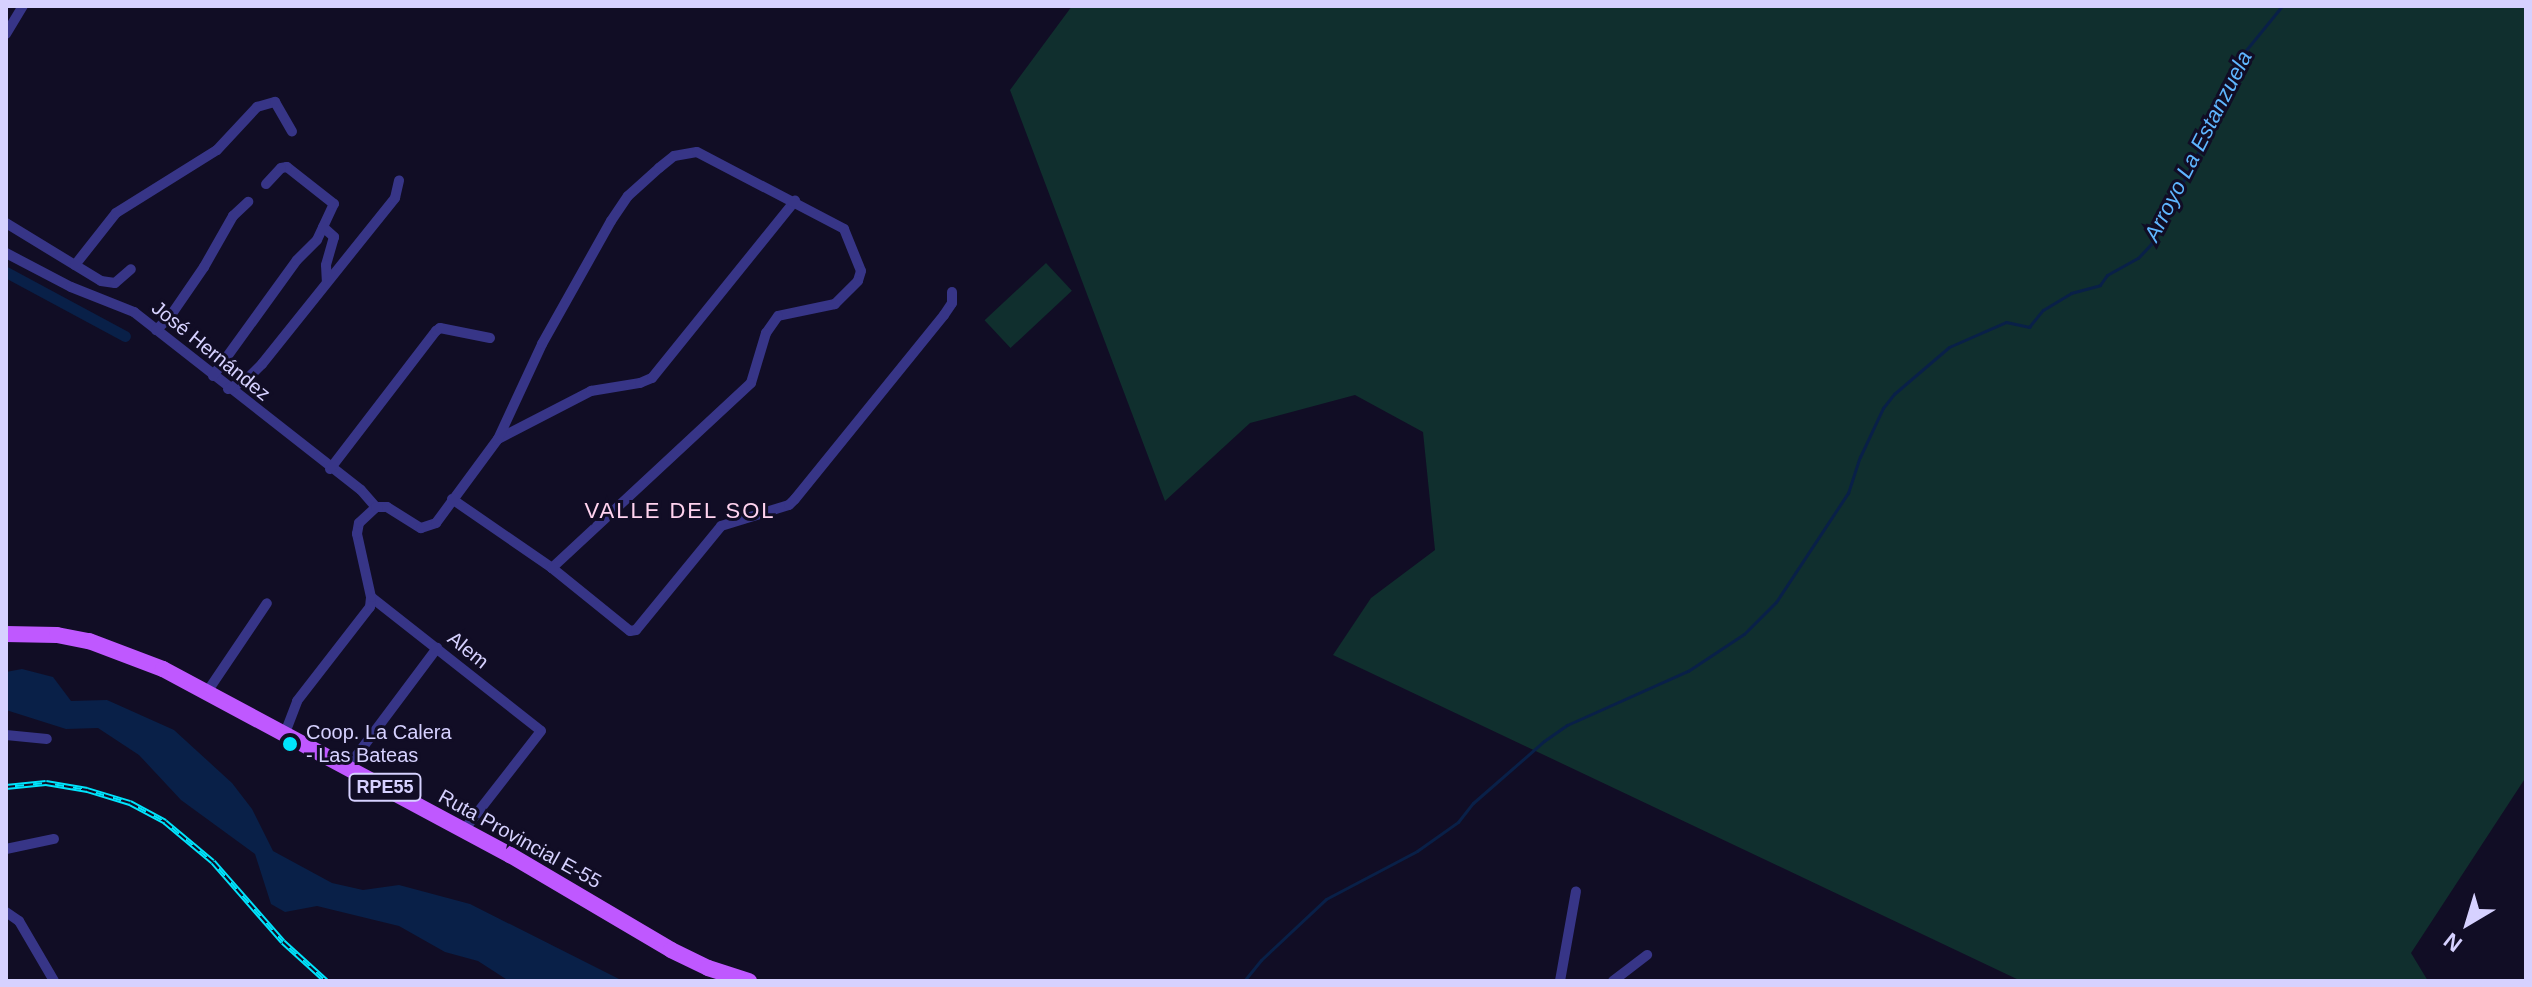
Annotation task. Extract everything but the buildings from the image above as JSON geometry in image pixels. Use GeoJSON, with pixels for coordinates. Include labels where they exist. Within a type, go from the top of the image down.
{"type":"FeatureCollection","features":[{"type":"Feature","properties":{"kind":"main road","name":"Ruta Provincial E-55"},"geometry":{"type":"LineString","coordinates":[[6,634],[57,635],[106,645],[207,692],[464,830],[671,950],[708,968],[749,981]]}},
{"type":"Feature","properties":{"kind":"street"},"geometry":{"type":"LineString","coordinates":[[6,34],[23,6]]}},
{"type":"Feature","properties":{"kind":"street"},"geometry":{"type":"LineString","coordinates":[[75,265],[116,213],[217,150],[257,107],[275,102],[292,131]]}},
{"type":"Feature","properties":{"kind":"street"},"geometry":{"type":"LineString","coordinates":[[552,568],[751,383],[766,333],[778,316],[835,304],[858,281],[861,271],[844,229],[697,152],[674,156],[628,196],[611,221],[542,344],[498,439],[452,499],[552,568],[630,631],[636,630],[721,526],[789,505],[795,499],[944,315],[952,303],[952,292]]}},
{"type":"Feature","properties":{"kind":"street"},"geometry":{"type":"LineString","coordinates":[[213,376],[323,227],[334,204],[287,167],[281,168],[266,184]]}},
{"type":"Feature","properties":{"kind":"street"},"geometry":{"type":"LineString","coordinates":[[228,389],[254,374],[395,198],[399,180]]}},
{"type":"Feature","properties":{"kind":"street"},"geometry":{"type":"LineString","coordinates":[[498,439],[577,396],[652,378],[795,201]]}},
{"type":"Feature","properties":{"kind":"street"},"geometry":{"type":"LineString","coordinates":[[156,330],[169,318],[204,267],[228,223],[248,202]]}},
{"type":"Feature","properties":{"kind":"street"},"geometry":{"type":"LineString","coordinates":[[6,223],[108,284],[120,281],[131,269]]}},
{"type":"Feature","properties":{"kind":"street"},"geometry":{"type":"LineString","coordinates":[[323,227],[334,237],[326,265],[327,282]]}},
{"type":"Feature","properties":{"kind":"street","name":"José Hernández"},"geometry":{"type":"LineString","coordinates":[[6,253],[71,287],[122,306],[361,490],[376,507],[387,507],[421,528],[430,527],[452,499]]}},
{"type":"Feature","properties":{"kind":"street"},"geometry":{"type":"LineString","coordinates":[[330,469],[436,331],[440,328],[490,338]]}},
{"type":"Feature","properties":{"kind":"street"},"geometry":{"type":"LineString","coordinates":[[285,733],[297,701],[364,614],[371,597],[357,534],[359,523],[376,507]]}},
{"type":"Feature","properties":{"kind":"street","name":"Alem"},"geometry":{"type":"LineString","coordinates":[[371,597],[541,731],[464,830]]}},
{"type":"Feature","properties":{"kind":"street"},"geometry":{"type":"LineString","coordinates":[[207,692],[267,603]]}},
{"type":"Feature","properties":{"kind":"street"},"geometry":{"type":"LineString","coordinates":[[348,767],[437,648]]}},
{"type":"Feature","properties":{"kind":"street"},"geometry":{"type":"LineString","coordinates":[[6,735],[47,739]]}},
{"type":"Feature","properties":{"kind":"street"},"geometry":{"type":"LineString","coordinates":[[6,849],[54,839]]}},
{"type":"Feature","properties":{"kind":"street"},"geometry":{"type":"LineString","coordinates":[[1560,981],[1576,891]]}},
{"type":"Feature","properties":{"kind":"street"},"geometry":{"type":"LineString","coordinates":[[6,912],[19,921],[54,981]]}},
{"type":"Feature","properties":{"kind":"street"},"geometry":{"type":"LineString","coordinates":[[1613,981],[1647,955]]}},
{"type":"Feature","properties":{"kind":"green space"},"geometry":{"type":"Polygon","coordinates":[[[1072,6],[2526,6],[2526,777],[2411,953],[2428,981],[2021,981],[1333,655],[1371,598],[1435,550],[1423,432],[1355,395],[1250,423],[1165,501],[1010,90],[1072,6]]]}},
{"type":"Feature","properties":{"kind":"green space"},"geometry":{"type":"Polygon","coordinates":[[[1046,263],[1072,291],[1010,348],[985,320],[1046,263]]]}},
{"type":"Feature","properties":{"kind":"water"},"geometry":{"type":"Polygon","coordinates":[[[22,669],[53,677],[71,701],[107,700],[174,730],[232,783],[252,809],[273,851],[332,883],[363,890],[399,885],[470,904],[623,981],[509,981],[478,961],[445,952],[399,926],[317,906],[285,912],[271,904],[255,854],[181,800],[139,755],[98,728],[66,729],[6,710],[6,672],[22,669]]]}},
{"type":"Feature","properties":{"kind":"waterway","name":"Arroyo La Estanzuela"},"geometry":{"type":"LineString","coordinates":[[1244,981],[1261,960],[1326,899],[1417,851],[1458,822],[1473,803],[1567,725],[1688,671],[1744,634],[1776,602],[1848,493],[1860,457],[1883,408],[1894,394],[1949,347],[2006,322],[2029,327],[2043,310],[2071,293],[2100,285],[2107,275],[2138,258],[2151,244],[2208,133],[2242,55],[2282,6]]}},
{"type":"Feature","properties":{"kind":"waterway"},"geometry":{"type":"LineString","coordinates":[[6,272],[125,336]]}},
{"type":"Feature","properties":{"kind":"railway"},"geometry":{"type":"LineString","coordinates":[[6,787],[46,783],[87,790],[130,803],[165,822],[213,862],[283,942],[326,981]]}},
{"type":"Feature","properties":{"kind":"place","name":"Coop. La Calera - Las Bateas"},"geometry":{"type":"Point","coordinates":[290,744]}},
{"type":"Feature","properties":{"kind":"district","name":"VALLE DEL SOL"},"geometry":{"type":"Point","coordinates":[680,511]}}]}
